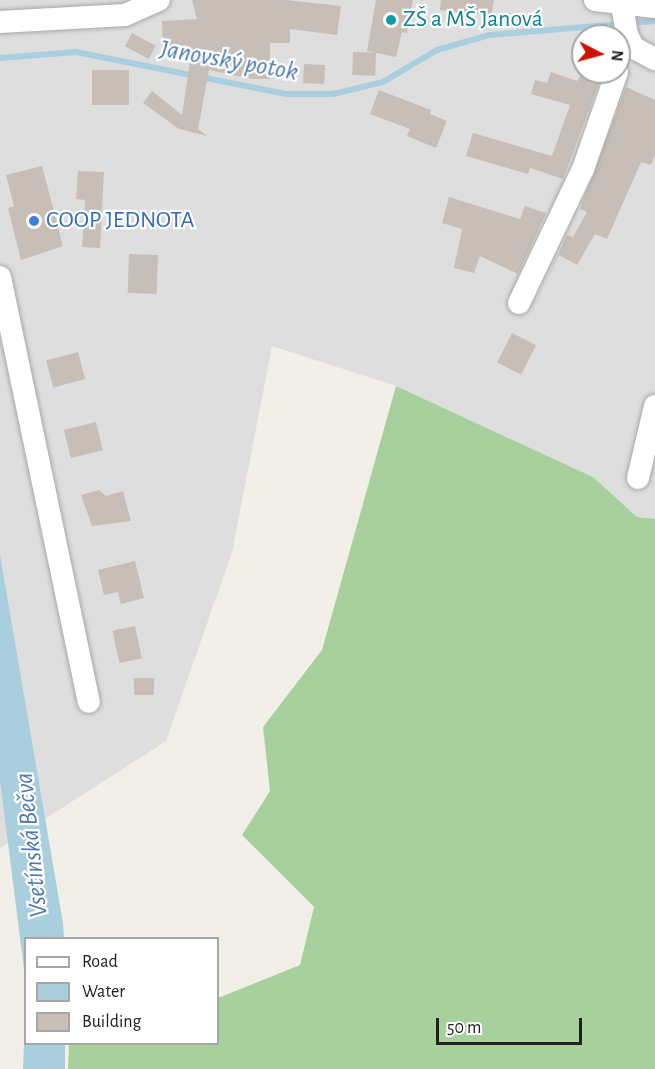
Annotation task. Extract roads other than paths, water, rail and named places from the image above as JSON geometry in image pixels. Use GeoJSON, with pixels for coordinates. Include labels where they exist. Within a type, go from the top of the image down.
{"type":"FeatureCollection","features":[{"type":"Feature","properties":{"kind":"street"},"geometry":{"type":"LineString","coordinates":[[0,22],[43,10],[125,15],[159,0]]}},
{"type":"Feature","properties":{"kind":"street"},"geometry":{"type":"LineString","coordinates":[[595,0],[625,24]]}},
{"type":"Feature","properties":{"kind":"street"},"geometry":{"type":"LineString","coordinates":[[628,24],[655,7]]}},
{"type":"Feature","properties":{"kind":"street"},"geometry":{"type":"LineString","coordinates":[[631,31],[655,59]]}},
{"type":"Feature","properties":{"kind":"street"},"geometry":{"type":"LineString","coordinates":[[519,303],[583,169],[613,84]]}},
{"type":"Feature","properties":{"kind":"street"},"geometry":{"type":"LineString","coordinates":[[0,277],[89,702]]}},
{"type":"Feature","properties":{"kind":"street"},"geometry":{"type":"LineString","coordinates":[[638,478],[655,406]]}},
{"type":"Feature","properties":{"kind":"water","name":"Vsetínská Bečva"},"geometry":{"type":"Polygon","coordinates":[[[0,555],[64,937],[24,937],[24,969],[0,780],[0,555]]]}},
{"type":"Feature","properties":{"kind":"water"},"geometry":{"type":"Polygon","coordinates":[[[24,1045],[65,1045],[65,1069],[23,1069],[24,1045]]]}},
{"type":"Feature","properties":{"kind":"waterway","name":"Janovský potok"},"geometry":{"type":"LineString","coordinates":[[0,58],[76,52],[286,94],[333,94],[383,82],[437,50],[489,35],[655,21]]}},
{"type":"Feature","properties":{"kind":"place","name":"ZŠ a MŠ Janová"},"geometry":{"type":"Point","coordinates":[391,20]}},
{"type":"Feature","properties":{"kind":"place","name":"COOP JEDNOTA"},"geometry":{"type":"Point","coordinates":[34,221]}}]}
